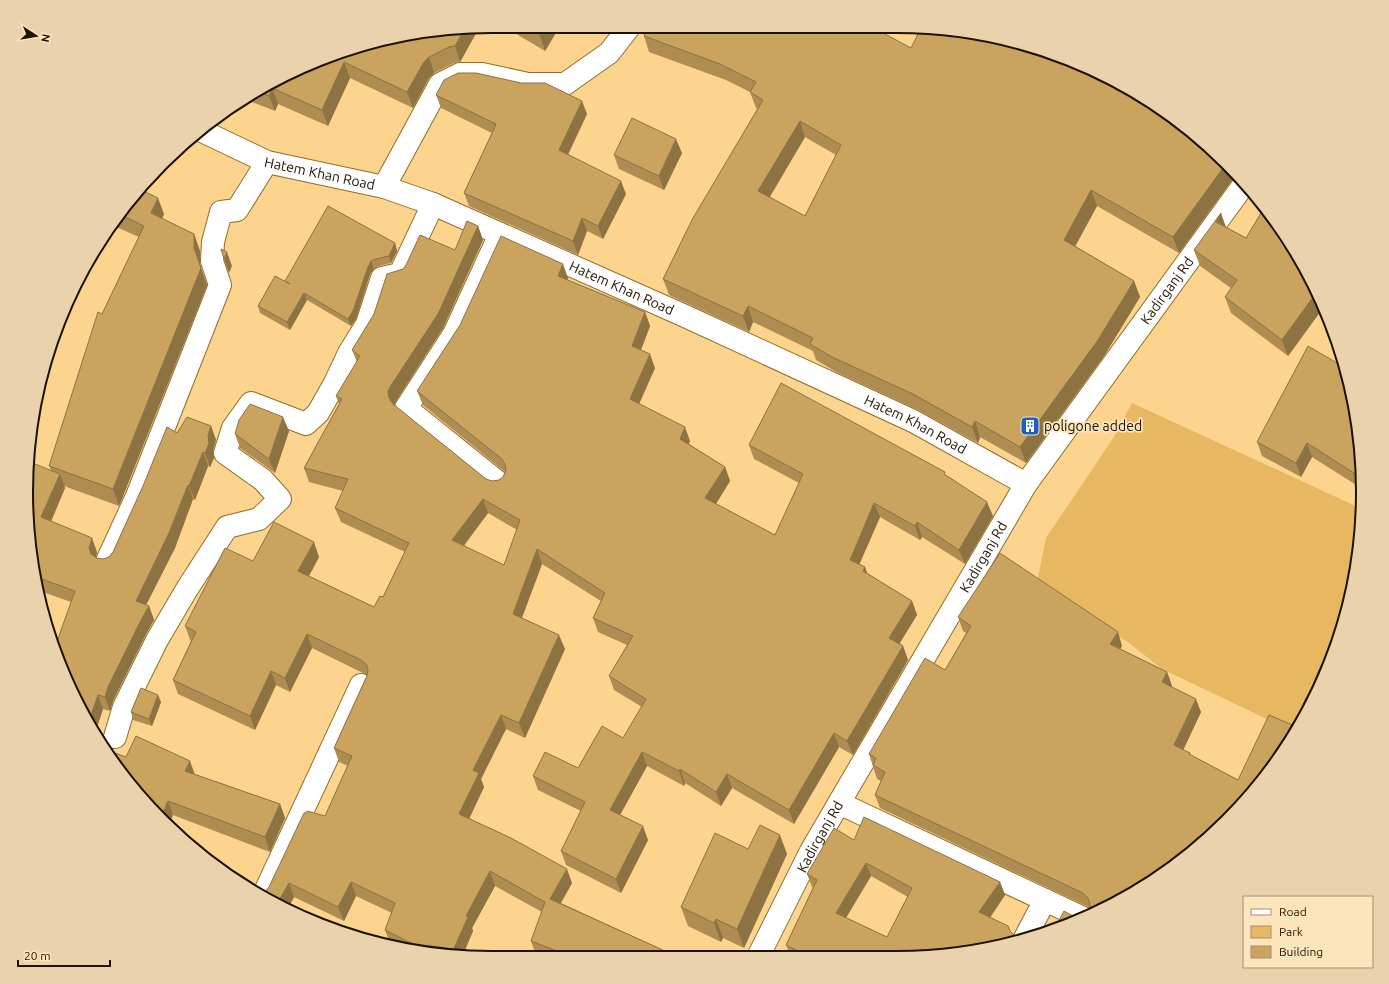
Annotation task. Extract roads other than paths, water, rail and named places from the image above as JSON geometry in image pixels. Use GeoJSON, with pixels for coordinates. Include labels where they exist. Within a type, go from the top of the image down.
{"type":"FeatureCollection","features":[{"type":"Feature","properties":{"kind":"street"},"geometry":{"type":"LineString","coordinates":[[384,187],[440,84],[460,74],[482,74],[528,84],[565,84],[609,53],[625,33]]}},
{"type":"Feature","properties":{"kind":"street","name":"Hatem Khan Road"},"geometry":{"type":"LineString","coordinates":[[206,133],[267,162],[384,187],[433,204],[913,421],[1026,484]]}},
{"type":"Feature","properties":{"kind":"street"},"geometry":{"type":"LineString","coordinates":[[107,561],[137,496],[220,285],[212,261],[214,242],[221,212],[237,210],[267,162]]}},
{"type":"Feature","properties":{"kind":"street","name":"Kadirganj Rd"},"geometry":{"type":"LineString","coordinates":[[761,951],[811,851],[1026,484],[1241,188]]}},
{"type":"Feature","properties":{"kind":"street"},"geometry":{"type":"LineString","coordinates":[[114,738],[124,707],[157,640],[187,589],[227,527],[259,519],[280,499],[263,480],[225,454],[233,428],[251,403],[306,424],[318,413],[335,384],[349,353],[367,324],[382,278],[400,274],[433,204]]}},
{"type":"Feature","properties":{"kind":"street"},"geometry":{"type":"LineString","coordinates":[[499,483],[406,408],[454,334],[500,234]]}},
{"type":"Feature","properties":{"kind":"street"},"geometry":{"type":"LineString","coordinates":[[265,892],[361,685]]}},
{"type":"Feature","properties":{"kind":"street"},"geometry":{"type":"LineString","coordinates":[[839,803],[1076,915]]}},
{"type":"Feature","properties":{"kind":"street"},"geometry":{"type":"LineString","coordinates":[[1028,932],[1045,900]]}},
{"type":"Feature","properties":{"kind":"place","name":"poligone added"},"geometry":{"type":"Point","coordinates":[1030,426]}}]}
